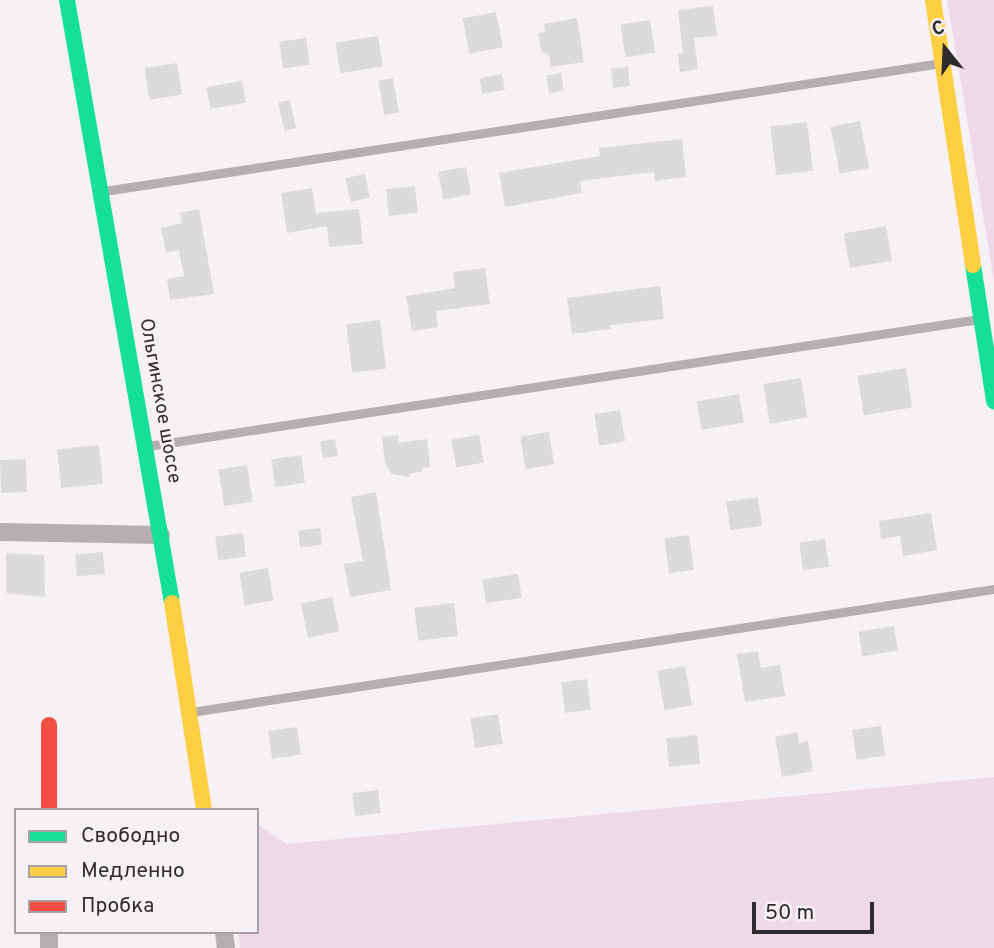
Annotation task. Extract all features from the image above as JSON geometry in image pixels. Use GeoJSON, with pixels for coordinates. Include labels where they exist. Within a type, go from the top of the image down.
{"type":"FeatureCollection","features":[{"type":"Feature","properties":{"kind":"street","name":"Ольгинское шоссе"},"geometry":{"type":"LineString","coordinates":[[67,0],[161,535],[204,808]]}},
{"type":"Feature","properties":{"kind":"street"},"geometry":{"type":"LineString","coordinates":[[933,0],[994,401]]}},
{"type":"Feature","properties":{"kind":"street"},"geometry":{"type":"LineString","coordinates":[[0,532],[161,535]]}},
{"type":"Feature","properties":{"kind":"street"},"geometry":{"type":"LineString","coordinates":[[49,725],[49,808]]}},
{"type":"Feature","properties":{"kind":"lane"},"geometry":{"type":"LineString","coordinates":[[100,191],[943,62]]}},
{"type":"Feature","properties":{"kind":"lane"},"geometry":{"type":"LineString","coordinates":[[145,446],[980,319]]}},
{"type":"Feature","properties":{"kind":"lane"},"geometry":{"type":"LineString","coordinates":[[189,712],[994,589]]}},
{"type":"Feature","properties":{"kind":"shaded area"},"geometry":{"type":"Polygon","coordinates":[[[947,0],[994,0],[994,281],[947,0]]]}},
{"type":"Feature","properties":{"kind":"shaded area"},"geometry":{"type":"Polygon","coordinates":[[[994,777],[994,948],[240,948],[238,934],[259,934],[259,825],[287,844],[994,777]]]}},
{"type":"Feature","properties":{"kind":"building"},"geometry":{"type":"Polygon","coordinates":[[[713,6],[717,36],[694,38],[698,69],[680,72],[678,54],[683,53],[678,10],[713,6]]]}},
{"type":"Feature","properties":{"kind":"building"},"geometry":{"type":"Polygon","coordinates":[[[496,12],[503,47],[469,54],[463,18],[496,12]]]}},
{"type":"Feature","properties":{"kind":"building"},"geometry":{"type":"Polygon","coordinates":[[[577,18],[584,62],[551,67],[549,55],[541,51],[538,33],[545,32],[544,24],[577,18]]]}},
{"type":"Feature","properties":{"kind":"building"},"geometry":{"type":"Polygon","coordinates":[[[650,20],[655,53],[626,57],[620,25],[650,20]]]}},
{"type":"Feature","properties":{"kind":"building"},"geometry":{"type":"Polygon","coordinates":[[[378,36],[383,67],[340,73],[336,43],[378,36]]]}},
{"type":"Feature","properties":{"kind":"building"},"geometry":{"type":"Polygon","coordinates":[[[306,38],[310,65],[283,68],[279,42],[306,38]]]}},
{"type":"Feature","properties":{"kind":"building"},"geometry":{"type":"Polygon","coordinates":[[[177,63],[182,95],[149,100],[144,68],[177,63]]]}},
{"type":"Feature","properties":{"kind":"building"},"geometry":{"type":"Polygon","coordinates":[[[628,67],[630,86],[613,88],[611,69],[628,67]]]}},
{"type":"Feature","properties":{"kind":"building"},"geometry":{"type":"Polygon","coordinates":[[[561,73],[564,91],[549,93],[546,75],[561,73]]]}},
{"type":"Feature","properties":{"kind":"building"},"geometry":{"type":"Polygon","coordinates":[[[502,74],[505,90],[482,94],[479,78],[502,74]]]}},
{"type":"Feature","properties":{"kind":"building"},"geometry":{"type":"Polygon","coordinates":[[[393,78],[399,112],[384,115],[378,81],[393,78]]]}},
{"type":"Feature","properties":{"kind":"building"},"geometry":{"type":"Polygon","coordinates":[[[242,81],[246,103],[210,109],[207,87],[242,81]]]}},
{"type":"Feature","properties":{"kind":"building"},"geometry":{"type":"Polygon","coordinates":[[[290,100],[296,128],[284,131],[278,102],[290,100]]]}},
{"type":"Feature","properties":{"kind":"building"},"geometry":{"type":"Polygon","coordinates":[[[860,121],[869,168],[840,174],[831,127],[860,121]]]}},
{"type":"Feature","properties":{"kind":"building"},"geometry":{"type":"Polygon","coordinates":[[[807,122],[813,171],[776,175],[770,127],[807,122]]]}},
{"type":"Feature","properties":{"kind":"building"},"geometry":{"type":"Polygon","coordinates":[[[682,139],[686,177],[655,181],[654,172],[580,181],[582,193],[505,207],[499,173],[600,156],[599,148],[682,139]]]}},
{"type":"Feature","properties":{"kind":"building"},"geometry":{"type":"Polygon","coordinates":[[[466,167],[471,195],[443,199],[438,172],[466,167]]]}},
{"type":"Feature","properties":{"kind":"building"},"geometry":{"type":"Polygon","coordinates":[[[365,174],[370,197],[350,202],[345,178],[365,174]]]}},
{"type":"Feature","properties":{"kind":"building"},"geometry":{"type":"Polygon","coordinates":[[[415,186],[418,213],[389,216],[386,189],[415,186]]]}},
{"type":"Feature","properties":{"kind":"building"},"geometry":{"type":"Polygon","coordinates":[[[312,188],[316,213],[359,209],[363,244],[329,247],[327,226],[287,233],[281,193],[312,188]]]}},
{"type":"Feature","properties":{"kind":"building"},"geometry":{"type":"Polygon","coordinates":[[[199,209],[214,294],[170,300],[167,279],[184,276],[179,250],[166,253],[161,228],[182,223],[180,213],[199,209]]]}},
{"type":"Feature","properties":{"kind":"building"},"geometry":{"type":"Polygon","coordinates":[[[886,226],[892,260],[850,268],[844,233],[886,226]]]}},
{"type":"Feature","properties":{"kind":"building"},"geometry":{"type":"Polygon","coordinates":[[[485,268],[490,304],[436,311],[438,327],[412,331],[406,296],[455,288],[453,272],[485,268]]]}},
{"type":"Feature","properties":{"kind":"building"},"geometry":{"type":"Polygon","coordinates":[[[660,286],[664,319],[610,325],[611,329],[572,334],[567,298],[660,286]]]}},
{"type":"Feature","properties":{"kind":"building"},"geometry":{"type":"Polygon","coordinates":[[[380,320],[386,369],[352,373],[346,324],[380,320]]]}},
{"type":"Feature","properties":{"kind":"building"},"geometry":{"type":"Polygon","coordinates":[[[906,368],[912,408],[864,415],[858,376],[906,368]]]}},
{"type":"Feature","properties":{"kind":"building"},"geometry":{"type":"Polygon","coordinates":[[[801,378],[807,418],[770,423],[763,384],[801,378]]]}},
{"type":"Feature","properties":{"kind":"building"},"geometry":{"type":"Polygon","coordinates":[[[739,394],[744,423],[702,430],[697,401],[739,394]]]}},
{"type":"Feature","properties":{"kind":"building"},"geometry":{"type":"Polygon","coordinates":[[[620,410],[625,442],[599,446],[594,414],[620,410]]]}},
{"type":"Feature","properties":{"kind":"building"},"geometry":{"type":"Polygon","coordinates":[[[549,432],[554,465],[526,469],[520,437],[549,432]]]}},
{"type":"Feature","properties":{"kind":"building"},"geometry":{"type":"Polygon","coordinates":[[[398,435],[399,443],[427,439],[430,467],[422,468],[422,472],[411,473],[409,477],[391,474],[385,463],[382,437],[398,435]]]}},
{"type":"Feature","properties":{"kind":"building"},"geometry":{"type":"Polygon","coordinates":[[[479,435],[484,463],[456,467],[451,440],[479,435]]]}},
{"type":"Feature","properties":{"kind":"building"},"geometry":{"type":"Polygon","coordinates":[[[335,439],[338,456],[323,458],[320,442],[335,439]]]}},
{"type":"Feature","properties":{"kind":"building"},"geometry":{"type":"Polygon","coordinates":[[[99,445],[103,484],[61,488],[57,449],[99,445]]]}},
{"type":"Feature","properties":{"kind":"building"},"geometry":{"type":"Polygon","coordinates":[[[301,455],[305,483],[275,487],[271,459],[301,455]]]}},
{"type":"Feature","properties":{"kind":"building"},"geometry":{"type":"Polygon","coordinates":[[[26,459],[27,492],[1,493],[0,460],[26,459]]]}},
{"type":"Feature","properties":{"kind":"building"},"geometry":{"type":"Polygon","coordinates":[[[247,465],[253,502],[224,506],[218,470],[247,465]]]}},
{"type":"Feature","properties":{"kind":"building"},"geometry":{"type":"Polygon","coordinates":[[[376,492],[391,590],[350,597],[344,564],[363,561],[351,497],[376,492]]]}},
{"type":"Feature","properties":{"kind":"building"},"geometry":{"type":"Polygon","coordinates":[[[758,497],[762,526],[730,530],[726,501],[758,497]]]}},
{"type":"Feature","properties":{"kind":"building"},"geometry":{"type":"Polygon","coordinates":[[[931,513],[937,550],[903,556],[900,536],[881,539],[879,521],[931,513]]]}},
{"type":"Feature","properties":{"kind":"building"},"geometry":{"type":"Polygon","coordinates":[[[320,528],[322,545],[300,548],[298,531],[320,528]]]}},
{"type":"Feature","properties":{"kind":"building"},"geometry":{"type":"Polygon","coordinates":[[[243,533],[246,557],[218,560],[215,536],[243,533]]]}},
{"type":"Feature","properties":{"kind":"building"},"geometry":{"type":"Polygon","coordinates":[[[689,535],[694,570],[669,573],[664,538],[689,535]]]}},
{"type":"Feature","properties":{"kind":"building"},"geometry":{"type":"Polygon","coordinates":[[[825,539],[829,567],[803,570],[799,543],[825,539]]]}},
{"type":"Feature","properties":{"kind":"building"},"geometry":{"type":"Polygon","coordinates":[[[103,552],[105,574],[77,576],[75,554],[103,552]]]}},
{"type":"Feature","properties":{"kind":"building"},"geometry":{"type":"Polygon","coordinates":[[[6,553],[44,555],[45,597],[6,593],[6,553]]]}},
{"type":"Feature","properties":{"kind":"building"},"geometry":{"type":"Polygon","coordinates":[[[268,568],[273,601],[245,605],[239,573],[268,568]]]}},
{"type":"Feature","properties":{"kind":"building"},"geometry":{"type":"Polygon","coordinates":[[[518,574],[522,598],[486,603],[482,580],[518,574]]]}},
{"type":"Feature","properties":{"kind":"building"},"geometry":{"type":"Polygon","coordinates":[[[332,597],[339,631],[308,638],[301,604],[332,597]]]}},
{"type":"Feature","properties":{"kind":"building"},"geometry":{"type":"Polygon","coordinates":[[[454,603],[458,636],[418,641],[414,608],[454,603]]]}},
{"type":"Feature","properties":{"kind":"building"},"geometry":{"type":"Polygon","coordinates":[[[894,626],[898,651],[862,656],[858,632],[894,626]]]}},
{"type":"Feature","properties":{"kind":"building"},"geometry":{"type":"Polygon","coordinates":[[[758,651],[761,668],[780,665],[785,696],[745,702],[737,654],[758,651]]]}},
{"type":"Feature","properties":{"kind":"building"},"geometry":{"type":"Polygon","coordinates":[[[685,666],[692,705],[664,710],[657,671],[685,666]]]}},
{"type":"Feature","properties":{"kind":"building"},"geometry":{"type":"Polygon","coordinates":[[[587,679],[591,710],[565,713],[561,682],[587,679]]]}},
{"type":"Feature","properties":{"kind":"building"},"geometry":{"type":"Polygon","coordinates":[[[498,714],[503,744],[475,748],[470,718],[498,714]]]}},
{"type":"Feature","properties":{"kind":"building"},"geometry":{"type":"Polygon","coordinates":[[[881,726],[885,756],[856,760],[852,730],[881,726]]]}},
{"type":"Feature","properties":{"kind":"building"},"geometry":{"type":"Polygon","coordinates":[[[297,727],[301,755],[272,759],[268,731],[297,727]]]}},
{"type":"Feature","properties":{"kind":"building"},"geometry":{"type":"Polygon","coordinates":[[[797,732],[799,743],[808,741],[813,771],[782,777],[775,737],[797,732]]]}},
{"type":"Feature","properties":{"kind":"building"},"geometry":{"type":"Polygon","coordinates":[[[697,735],[700,764],[669,767],[666,738],[697,735]]]}},
{"type":"Feature","properties":{"kind":"building"},"geometry":{"type":"Polygon","coordinates":[[[378,790],[381,813],[355,816],[352,793],[378,790]]]}},
{"type":"Feature","properties":{"kind":"traffic: fast"},"geometry":{"type":"LineString","coordinates":[[67,0],[172,603]]}},
{"type":"Feature","properties":{"kind":"traffic: fast"},"geometry":{"type":"LineString","coordinates":[[973,265],[994,401]]}},
{"type":"Feature","properties":{"kind":"traffic: slow"},"geometry":{"type":"LineString","coordinates":[[933,0],[973,265]]}},
{"type":"Feature","properties":{"kind":"traffic: slow"},"geometry":{"type":"LineString","coordinates":[[172,603],[204,808]]}},
{"type":"Feature","properties":{"kind":"traffic: jam"},"geometry":{"type":"LineString","coordinates":[[49,725],[49,808]]}}]}
